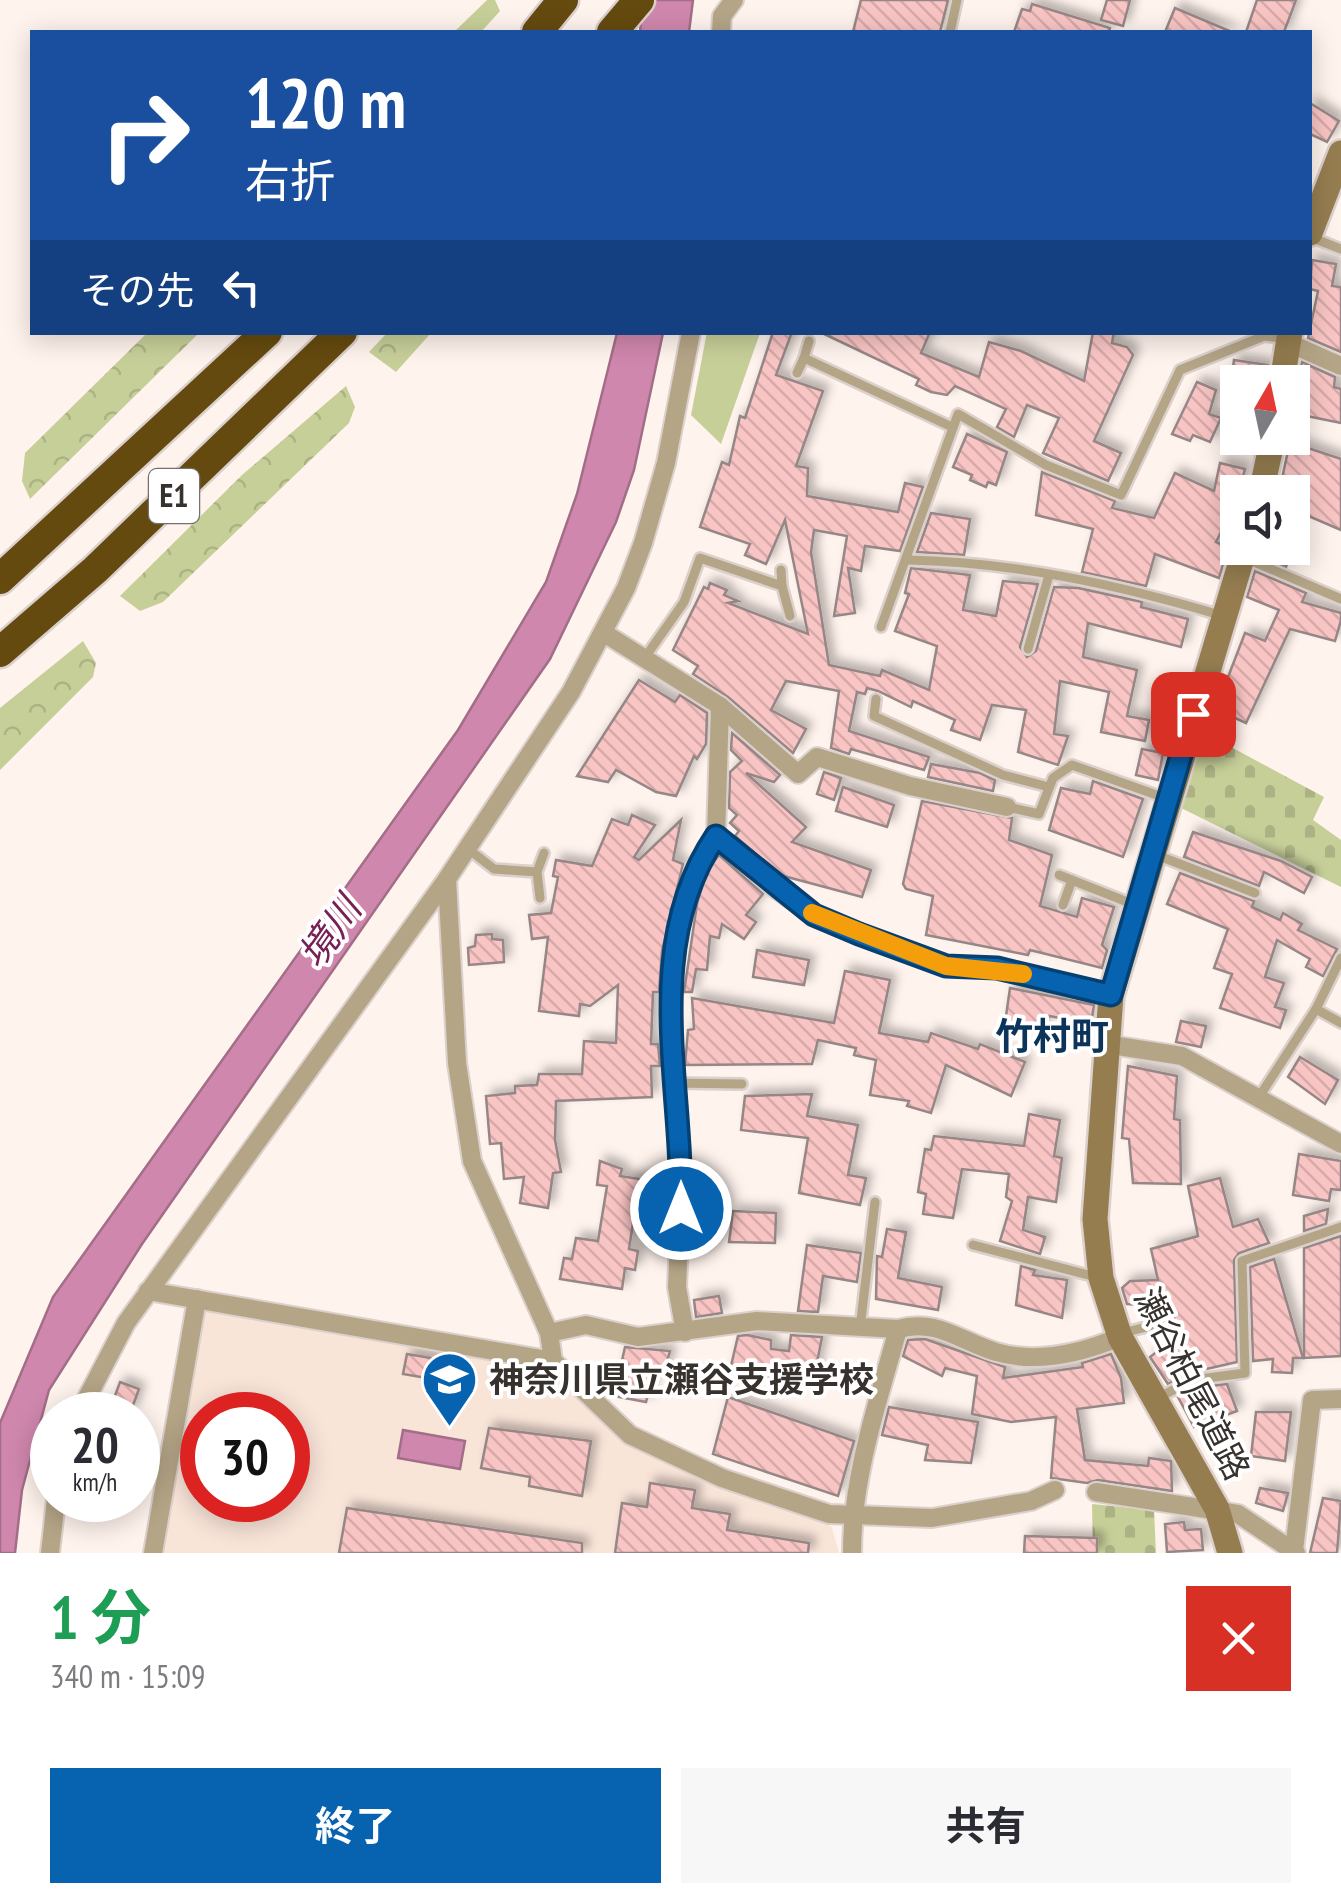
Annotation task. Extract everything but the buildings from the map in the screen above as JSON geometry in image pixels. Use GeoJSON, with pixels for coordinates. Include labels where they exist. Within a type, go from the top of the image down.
{"type":"FeatureCollection","features":[{"type":"Feature","properties":{"kind":"highway"},"geometry":{"type":"LineString","coordinates":[[539,30],[563,0]]}},
{"type":"Feature","properties":{"kind":"highway","name":"E1"},"geometry":{"type":"LineString","coordinates":[[0,579],[264,335]]}},
{"type":"Feature","properties":{"kind":"highway","name":"E1"},"geometry":{"type":"LineString","coordinates":[[0,652],[95,570],[339,335]]}},
{"type":"Feature","properties":{"kind":"main road"},"geometry":{"type":"LineString","coordinates":[[1312,232],[1332,200],[1341,153]]}},
{"type":"Feature","properties":{"kind":"main road"},"geometry":{"type":"LineString","coordinates":[[1285,365],[1290,338]]}},
{"type":"Feature","properties":{"kind":"main road","name":"瀬谷柏尾道路"},"geometry":{"type":"LineString","coordinates":[[1230,1553],[1217,1509],[1120,1335],[1101,1278],[1095,1219],[1111,995],[1240,565]]}},
{"type":"Feature","properties":{"kind":"street"},"geometry":{"type":"LineString","coordinates":[[721,30],[722,16],[734,0]]}},
{"type":"Feature","properties":{"kind":"street"},"geometry":{"type":"LineString","coordinates":[[88,1392],[148,1291],[447,879],[570,692],[604,633],[643,542],[666,464],[690,335]]}},
{"type":"Feature","properties":{"kind":"street"},"geometry":{"type":"LineString","coordinates":[[1290,338],[1341,366]]}},
{"type":"Feature","properties":{"kind":"street"},"geometry":{"type":"LineString","coordinates":[[604,633],[720,706],[798,774],[817,758],[910,786],[1006,808]]}},
{"type":"Feature","properties":{"kind":"street"},"geometry":{"type":"LineString","coordinates":[[685,1332],[677,1287],[682,1172],[670,1028],[674,954],[695,867],[716,836],[720,706]]}},
{"type":"Feature","properties":{"kind":"street"},"geometry":{"type":"LineString","coordinates":[[716,836],[814,915],[859,934],[946,966],[997,968],[1111,995]]}},
{"type":"Feature","properties":{"kind":"street"},"geometry":{"type":"LineString","coordinates":[[447,879],[457,1063],[472,1161],[549,1332],[554,1361]]}},
{"type":"Feature","properties":{"kind":"street"},"geometry":{"type":"LineString","coordinates":[[1105,1044],[1182,1056],[1341,1144]]}},
{"type":"Feature","properties":{"kind":"street"},"geometry":{"type":"LineString","coordinates":[[148,1291],[554,1361],[630,1436],[722,1478],[852,1518],[932,1518],[990,1510],[1054,1490]]}},
{"type":"Feature","properties":{"kind":"street"},"geometry":{"type":"LineString","coordinates":[[154,1553],[197,1299]]}},
{"type":"Feature","properties":{"kind":"street"},"geometry":{"type":"LineString","coordinates":[[549,1332],[586,1325],[638,1336],[757,1321],[860,1328],[898,1328],[920,1322],[998,1353],[1028,1356],[1058,1356],[1120,1335]]}},
{"type":"Feature","properties":{"kind":"street"},"geometry":{"type":"LineString","coordinates":[[852,1553],[852,1518],[898,1328]]}},
{"type":"Feature","properties":{"kind":"street"},"geometry":{"type":"LineString","coordinates":[[1096,1492],[1238,1514],[1296,1552],[1312,1400],[1341,1399]]}},
{"type":"Feature","properties":{"kind":"street"},"geometry":{"type":"LineString","coordinates":[[50,1553],[54,1522]]}},
{"type":"Feature","properties":{"kind":"lane"},"geometry":{"type":"LineString","coordinates":[[950,30],[957,0]]}},
{"type":"Feature","properties":{"kind":"lane"},"geometry":{"type":"LineString","coordinates":[[1312,236],[1341,249]]}},
{"type":"Feature","properties":{"kind":"lane"},"geometry":{"type":"LineString","coordinates":[[881,627],[958,414],[1046,465],[1121,495],[1180,370],[1264,336],[1290,338]]}},
{"type":"Feature","properties":{"kind":"lane"},"geometry":{"type":"LineString","coordinates":[[797,374],[809,341]]}},
{"type":"Feature","properties":{"kind":"lane"},"geometry":{"type":"LineString","coordinates":[[804,358],[952,427]]}},
{"type":"Feature","properties":{"kind":"lane"},"geometry":{"type":"LineString","coordinates":[[646,656],[684,602],[700,558],[782,586]]}},
{"type":"Feature","properties":{"kind":"lane"},"geometry":{"type":"LineString","coordinates":[[908,560],[978,561],[1136,590],[1223,616]]}},
{"type":"Feature","properties":{"kind":"lane"},"geometry":{"type":"LineString","coordinates":[[1270,565],[1341,600]]}},
{"type":"Feature","properties":{"kind":"lane"},"geometry":{"type":"LineString","coordinates":[[781,570],[790,616]]}},
{"type":"Feature","properties":{"kind":"lane"},"geometry":{"type":"LineString","coordinates":[[1028,648],[1049,575]]}},
{"type":"Feature","properties":{"kind":"lane"},"geometry":{"type":"LineString","coordinates":[[876,700],[874,716],[1003,775],[1049,786]]}},
{"type":"Feature","properties":{"kind":"lane"},"geometry":{"type":"LineString","coordinates":[[1006,808],[1039,814],[1049,786],[1063,768],[1072,766],[1168,800]]}},
{"type":"Feature","properties":{"kind":"lane"},"geometry":{"type":"LineString","coordinates":[[467,848],[494,869],[537,872]]}},
{"type":"Feature","properties":{"kind":"lane"},"geometry":{"type":"LineString","coordinates":[[540,898],[537,872],[544,853]]}},
{"type":"Feature","properties":{"kind":"lane"},"geometry":{"type":"LineString","coordinates":[[1152,853],[1255,894]]}},
{"type":"Feature","properties":{"kind":"lane"},"geometry":{"type":"LineString","coordinates":[[1059,875],[1135,905]]}},
{"type":"Feature","properties":{"kind":"lane"},"geometry":{"type":"LineString","coordinates":[[1064,905],[1072,880]]}},
{"type":"Feature","properties":{"kind":"lane"},"geometry":{"type":"LineString","coordinates":[[1259,1097],[1316,1009],[1341,958]]}},
{"type":"Feature","properties":{"kind":"lane"},"geometry":{"type":"LineString","coordinates":[[1316,1009],[1341,1022]]}},
{"type":"Feature","properties":{"kind":"lane"},"geometry":{"type":"LineString","coordinates":[[673,1082],[742,1084]]}},
{"type":"Feature","properties":{"kind":"lane"},"geometry":{"type":"LineString","coordinates":[[860,1328],[875,1202]]}},
{"type":"Feature","properties":{"kind":"lane"},"geometry":{"type":"LineString","coordinates":[[1158,1398],[1192,1380],[1246,1373],[1242,1261],[1341,1227]]}},
{"type":"Feature","properties":{"kind":"lane"},"geometry":{"type":"LineString","coordinates":[[973,1244],[1038,1265],[1101,1278]]}},
{"type":"Feature","properties":{"kind":"lane"},"geometry":{"type":"LineString","coordinates":[[1120,1335],[1168,1322]]}},
{"type":"Feature","properties":{"kind":"shaded area","name":"神奈川県立瀬谷支援学校"},"geometry":{"type":"Polygon","coordinates":[[[206,1309],[543,1369],[629,1442],[824,1520],[832,1528],[839,1553],[160,1553],[180,1447],[180,1522],[310,1522],[310,1392],[190,1392],[206,1309]]]}},
{"type":"Feature","properties":{"kind":"green space"},"geometry":{"type":"Polygon","coordinates":[[[487,0],[495,0],[500,11],[483,30],[456,30],[487,0]]]}},
{"type":"Feature","properties":{"kind":"green space"},"geometry":{"type":"Polygon","coordinates":[[[145,335],[197,335],[30,499],[22,481],[25,453],[145,335]]]}},
{"type":"Feature","properties":{"kind":"green space"},"geometry":{"type":"Polygon","coordinates":[[[384,335],[429,335],[396,372],[369,352],[384,335]]]}},
{"type":"Feature","properties":{"kind":"green space"},"geometry":{"type":"Polygon","coordinates":[[[706,335],[759,335],[721,444],[691,415],[706,335]]]}},
{"type":"Feature","properties":{"kind":"green space"},"geometry":{"type":"Polygon","coordinates":[[[346,386],[355,407],[349,423],[163,602],[140,611],[120,596],[242,475],[346,386]]]}},
{"type":"Feature","properties":{"kind":"green space"},"geometry":{"type":"Polygon","coordinates":[[[83,641],[96,663],[93,677],[0,770],[0,708],[83,641]]]}},
{"type":"Feature","properties":{"kind":"green space"},"geometry":{"type":"Polygon","coordinates":[[[1203,732],[1324,797],[1313,820],[1341,840],[1341,887],[1177,806],[1203,732]]]}},
{"type":"Feature","properties":{"kind":"green space"},"geometry":{"type":"Polygon","coordinates":[[[1092,1504],[1154,1510],[1156,1553],[1093,1553],[1092,1504]]]}},
{"type":"Feature","properties":{"kind":"water"},"geometry":{"type":"Polygon","coordinates":[[[643,0],[693,0],[689,30],[640,30],[643,0]]]}},
{"type":"Feature","properties":{"kind":"water","name":"境川"},"geometry":{"type":"Polygon","coordinates":[[[617,335],[663,335],[634,470],[616,522],[550,659],[142,1244],[48,1392],[30,1392],[30,1460],[22,1490],[15,1553],[0,1553],[0,1423],[53,1297],[458,730],[546,582],[577,494],[617,335]]]}},
{"type":"Feature","properties":{"kind":"water"},"geometry":{"type":"Polygon","coordinates":[[[403,1430],[465,1441],[460,1469],[398,1458],[403,1430]]]}},
{"type":"Feature","properties":{"kind":"slow traffic"},"geometry":{"type":"LineString","coordinates":[[812,913],[946,966],[997,968],[1023,974]]}},
{"type":"Feature","properties":{"kind":"place","name":"神奈川県立瀬谷支援学校"},"geometry":{"type":"Point","coordinates":[450,1429]}},
{"type":"Feature","properties":{"kind":"district","name":"竹村町"},"geometry":{"type":"Point","coordinates":[1052,1037]}},
{"type":"Feature","properties":{"kind":"route"},"geometry":{"type":"LineString","coordinates":[[681,1209],[680,1132],[671,1068],[674,954],[695,867],[716,836],[775,888],[814,915],[859,934],[946,966],[997,968],[1111,995],[1193,714]]}}]}
